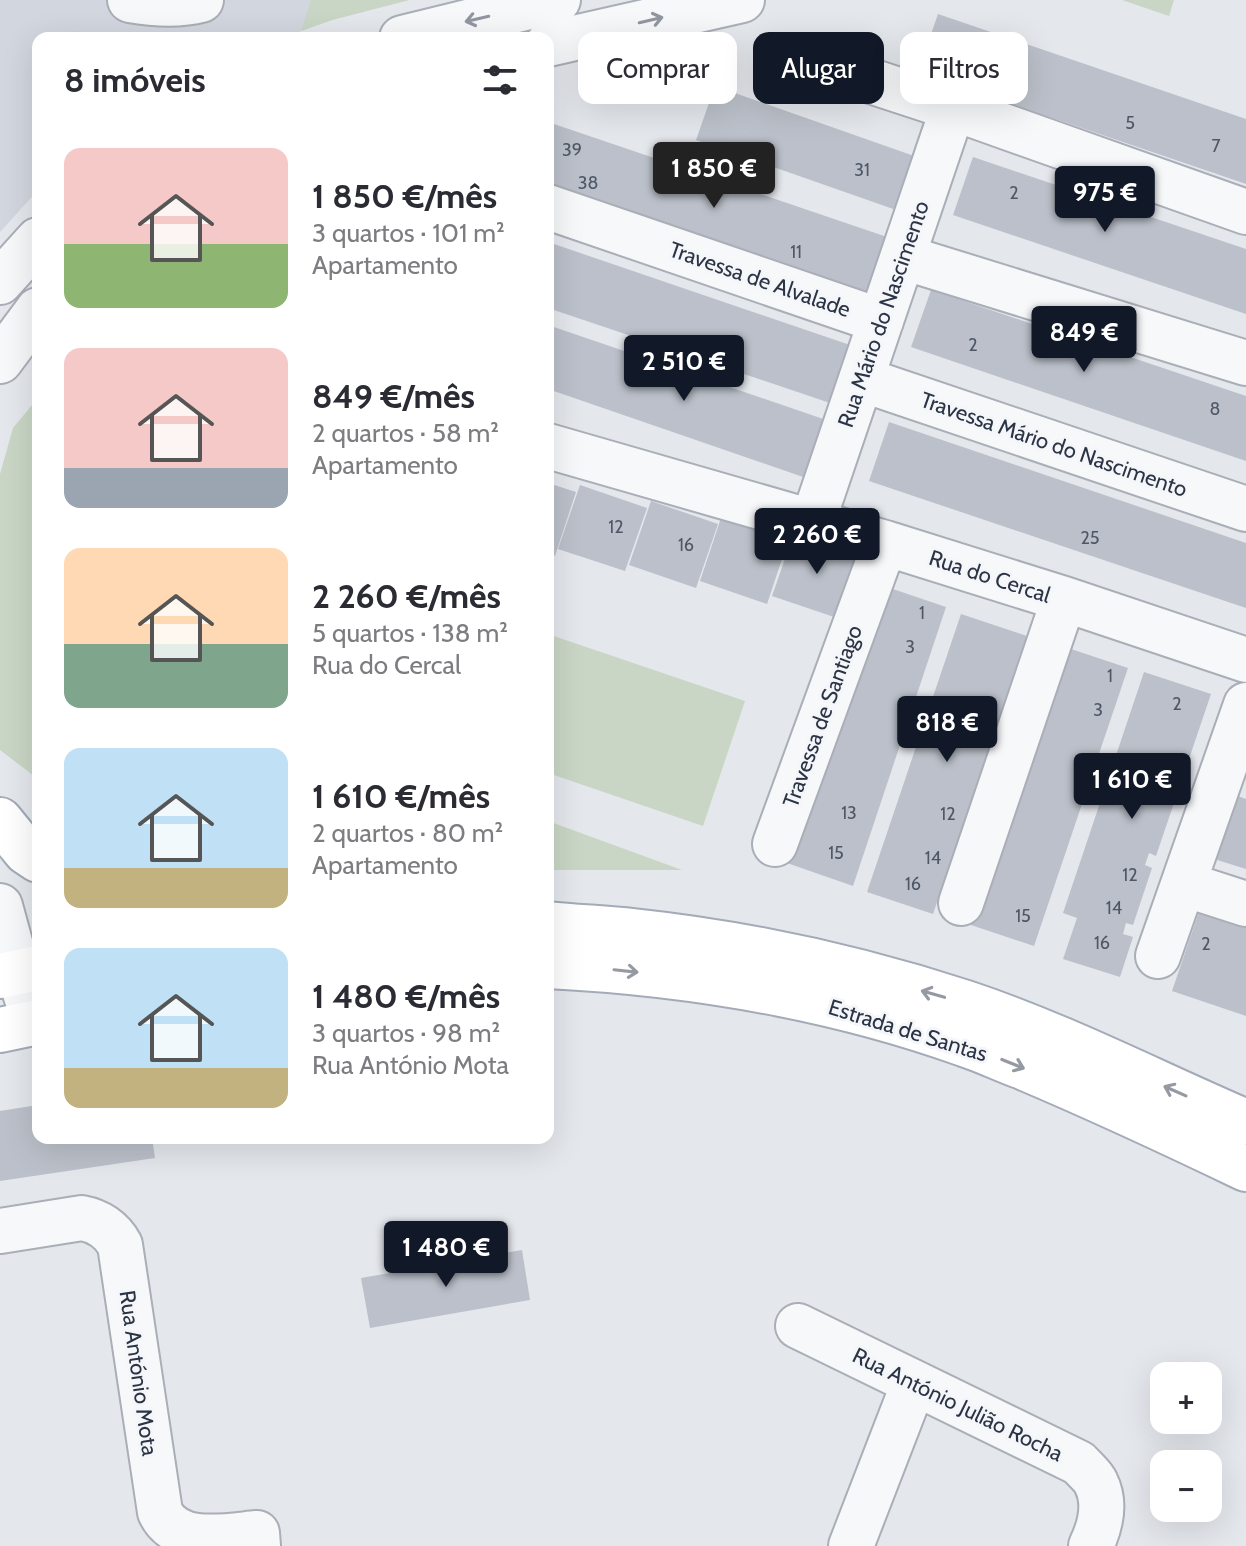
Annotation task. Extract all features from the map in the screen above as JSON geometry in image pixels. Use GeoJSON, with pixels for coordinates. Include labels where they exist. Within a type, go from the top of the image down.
{"type":"FeatureCollection","features":[{"type":"Feature","properties":{"kind":"main road"},"geometry":{"type":"LineString","coordinates":[[0,820],[32,856]]}},
{"type":"Feature","properties":{"kind":"main road","name":"Estrada de Santas"},"geometry":{"type":"LineString","coordinates":[[554,924],[633,931],[745,947],[851,970],[966,1003],[1066,1042],[1246,1122]]}},
{"type":"Feature","properties":{"kind":"main road","name":"Estrada de Santas"},"geometry":{"type":"LineString","coordinates":[[554,966],[681,977],[823,1004],[894,1023],[964,1044],[1032,1071],[1246,1169]]}},
{"type":"Feature","properties":{"kind":"street"},"geometry":{"type":"LineString","coordinates":[[130,0],[189,3],[201,0]]}},
{"type":"Feature","properties":{"kind":"street"},"geometry":{"type":"LineString","coordinates":[[436,32],[553,11],[742,0]]}},
{"type":"Feature","properties":{"kind":"street"},"geometry":{"type":"LineString","coordinates":[[884,85],[1246,212]]}},
{"type":"Feature","properties":{"kind":"street","name":"Rua Mário do Nascimento"},"geometry":{"type":"LineString","coordinates":[[813,521],[953,108]]}},
{"type":"Feature","properties":{"kind":"street","name":"Travessa de Alvalade"},"geometry":{"type":"LineString","coordinates":[[554,209],[881,321]]}},
{"type":"Feature","properties":{"kind":"street"},"geometry":{"type":"LineString","coordinates":[[0,282],[32,247]]}},
{"type":"Feature","properties":{"kind":"street"},"geometry":{"type":"LineString","coordinates":[[903,257],[1246,363]]}},
{"type":"Feature","properties":{"kind":"street"},"geometry":{"type":"LineString","coordinates":[[0,361],[32,318]]}},
{"type":"Feature","properties":{"kind":"street","name":"Travessa Mário do Nascimento"},"geometry":{"type":"LineString","coordinates":[[861,379],[1246,509]]}},
{"type":"Feature","properties":{"kind":"street","name":"Rua do Cercal"},"geometry":{"type":"LineString","coordinates":[[554,448],[885,543],[1246,660]]}},
{"type":"Feature","properties":{"kind":"street","name":"Travessa de Santiago"},"geometry":{"type":"LineString","coordinates":[[775,844],[885,543]]}},
{"type":"Feature","properties":{"kind":"street"},"geometry":{"type":"LineString","coordinates":[[961,903],[1064,599]]}},
{"type":"Feature","properties":{"kind":"street"},"geometry":{"type":"LineString","coordinates":[[1158,956],[1246,705]]}},
{"type":"Feature","properties":{"kind":"street"},"geometry":{"type":"LineString","coordinates":[[1184,884],[1246,904]]}},
{"type":"Feature","properties":{"kind":"street"},"geometry":{"type":"LineString","coordinates":[[0,906],[24,1024]]}},
{"type":"Feature","properties":{"kind":"street","name":"Rua António Mota"},"geometry":{"type":"LineString","coordinates":[[0,1231],[82,1218],[105,1227],[117,1239],[162,1517],[170,1527],[189,1537],[257,1533],[258,1546]]}},
{"type":"Feature","properties":{"kind":"street","name":"Rua António Julião Rocha"},"geometry":{"type":"LineString","coordinates":[[798,1326],[1079,1463],[1096,1482],[1102,1509],[1091,1546]]}},
{"type":"Feature","properties":{"kind":"street"},"geometry":{"type":"LineString","coordinates":[[851,1546],[914,1383]]}},
{"type":"Feature","properties":{"kind":"shaded area"},"geometry":{"type":"Polygon","coordinates":[[[0,0],[409,0],[299,32],[32,32],[32,197],[0,232],[0,0]]]}},
{"type":"Feature","properties":{"kind":"green space"},"geometry":{"type":"Polygon","coordinates":[[[311,0],[409,0],[301,31],[311,0]]]}},
{"type":"Feature","properties":{"kind":"green space"},"geometry":{"type":"Polygon","coordinates":[[[1122,0],[1174,0],[1169,16],[1122,0]]]}},
{"type":"Feature","properties":{"kind":"green space"},"geometry":{"type":"Polygon","coordinates":[[[32,405],[32,774],[0,750],[0,474],[13,428],[32,405]]]}},
{"type":"Feature","properties":{"kind":"green space"},"geometry":{"type":"Polygon","coordinates":[[[554,636],[745,701],[703,826],[554,775],[554,636]]]}},
{"type":"Feature","properties":{"kind":"green space"},"geometry":{"type":"Polygon","coordinates":[[[554,823],[682,870],[554,870],[554,823]]]}},
{"type":"Feature","properties":{"kind":"building"},"geometry":{"type":"Polygon","coordinates":[[[938,14],[991,32],[932,32],[938,14]]]}},
{"type":"Feature","properties":{"kind":"building"},"geometry":{"type":"Polygon","coordinates":[[[1028,45],[1246,119],[1246,184],[1012,104],[1028,104],[1028,45]]]}},
{"type":"Feature","properties":{"kind":"building"},"geometry":{"type":"Polygon","coordinates":[[[737,94],[753,99],[753,104],[766,104],[917,157],[899,211],[696,140],[709,104],[737,104],[737,94]]]}},
{"type":"Feature","properties":{"kind":"building"},"geometry":{"type":"Polygon","coordinates":[[[554,124],[890,238],[870,296],[554,189],[554,124]]]}},
{"type":"Feature","properties":{"kind":"building"},"geometry":{"type":"Polygon","coordinates":[[[973,157],[1246,249],[1246,314],[953,215],[973,157]]]}},
{"type":"Feature","properties":{"kind":"building"},"geometry":{"type":"Polygon","coordinates":[[[554,244],[853,346],[833,404],[554,310],[554,244]]]}},
{"type":"Feature","properties":{"kind":"building"},"geometry":{"type":"Polygon","coordinates":[[[931,290],[1246,396],[1246,461],[911,347],[931,290]]]}},
{"type":"Feature","properties":{"kind":"building"},"geometry":{"type":"Polygon","coordinates":[[[554,327],[829,421],[809,479],[554,391],[554,327]]]}},
{"type":"Feature","properties":{"kind":"building"},"geometry":{"type":"Polygon","coordinates":[[[889,422],[1246,543],[1246,608],[869,481],[889,422]]]}},
{"type":"Feature","properties":{"kind":"building"},"geometry":{"type":"Polygon","coordinates":[[[554,485],[576,492],[554,556],[554,485]]]}},
{"type":"Feature","properties":{"kind":"building"},"geometry":{"type":"Polygon","coordinates":[[[580,485],[647,508],[625,571],[558,549],[580,485]]]}},
{"type":"Feature","properties":{"kind":"building"},"geometry":{"type":"Polygon","coordinates":[[[651,501],[718,524],[696,588],[629,565],[651,501]]]}},
{"type":"Feature","properties":{"kind":"building"},"geometry":{"type":"Polygon","coordinates":[[[721,518],[788,541],[767,604],[700,581],[721,518]]]}},
{"type":"Feature","properties":{"kind":"building"},"geometry":{"type":"Polygon","coordinates":[[[794,533],[861,555],[840,619],[772,596],[794,533]]]}},
{"type":"Feature","properties":{"kind":"building"},"geometry":{"type":"Polygon","coordinates":[[[881,585],[946,607],[853,886],[787,863],[881,585]]]}},
{"type":"Feature","properties":{"kind":"building"},"geometry":{"type":"Polygon","coordinates":[[[961,614],[1027,636],[933,914],[867,892],[961,614]]]}},
{"type":"Feature","properties":{"kind":"building"},"geometry":{"type":"Polygon","coordinates":[[[1062,646],[1128,668],[1034,946],[968,924],[1062,646]]]}},
{"type":"Feature","properties":{"kind":"building"},"geometry":{"type":"Polygon","coordinates":[[[1144,672],[1211,694],[1156,856],[1149,853],[1145,865],[1152,868],[1133,925],[1126,923],[1123,934],[1133,937],[1120,977],[1063,959],[1077,918],[1063,913],[1144,672]]]}},
{"type":"Feature","properties":{"kind":"building"},"geometry":{"type":"Polygon","coordinates":[[[1235,795],[1246,799],[1246,869],[1214,859],[1235,795]]]}},
{"type":"Feature","properties":{"kind":"building"},"geometry":{"type":"Polygon","coordinates":[[[1199,912],[1246,928],[1246,1016],[1172,991],[1199,912]]]}},
{"type":"Feature","properties":{"kind":"building"},"geometry":{"type":"Polygon","coordinates":[[[32,1106],[32,1144],[153,1144],[155,1158],[0,1181],[0,1111],[32,1106]]]}},
{"type":"Feature","properties":{"kind":"building"},"geometry":{"type":"Polygon","coordinates":[[[522,1250],[530,1300],[370,1328],[361,1278],[522,1250]]]}}]}
